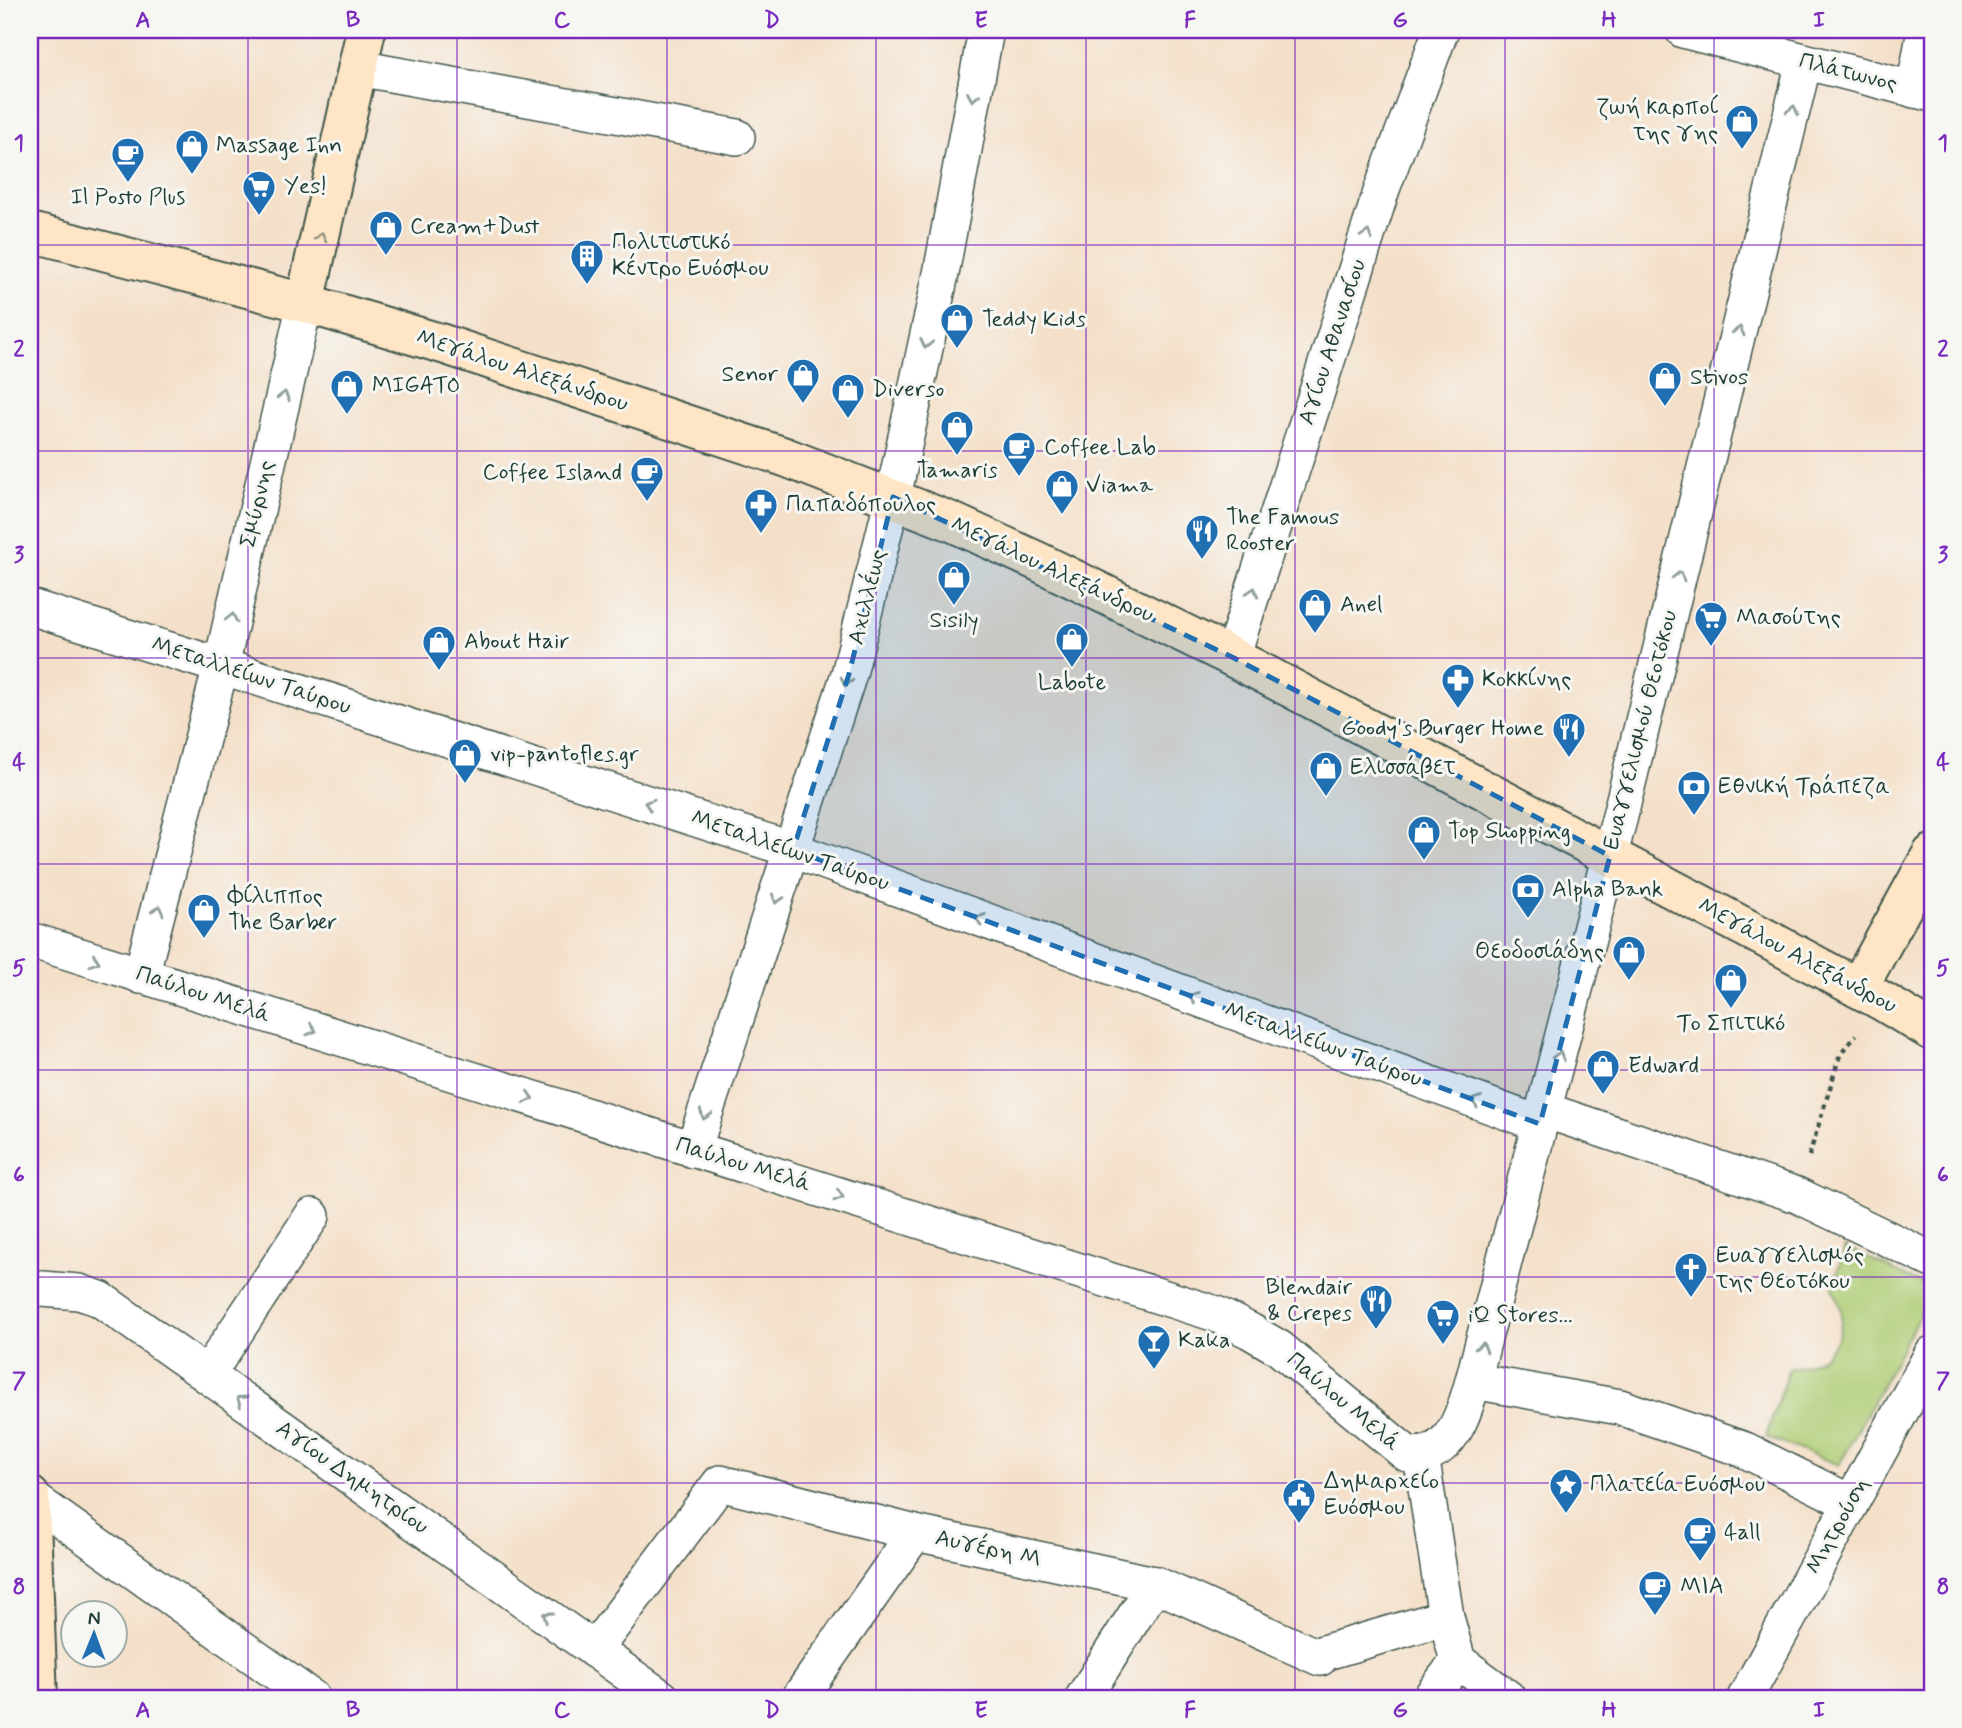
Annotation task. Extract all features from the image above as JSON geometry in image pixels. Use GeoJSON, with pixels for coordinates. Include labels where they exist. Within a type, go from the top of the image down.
{"type":"FeatureCollection","features":[{"type":"Feature","properties":{"kind":"main road","name":"Σμύρνης"},"geometry":{"type":"LineString","coordinates":[[306,303],[366,30]]}},
{"type":"Feature","properties":{"kind":"main road","name":"Μεγάλου Αλεξάνδρου"},"geometry":{"type":"LineString","coordinates":[[30,232],[306,303],[443,344],[785,457],[892,497],[1039,562],[1232,657],[1870,994],[1932,1031]]}},
{"type":"Feature","properties":{"kind":"main road"},"geometry":{"type":"LineString","coordinates":[[1870,994],[1932,854]]}},
{"type":"Feature","properties":{"kind":"main road"},"geometry":{"type":"LineString","coordinates":[[30,1497],[38,1698]]}},
{"type":"Feature","properties":{"kind":"street","name":"Αχιλλέως"},"geometry":{"type":"LineString","coordinates":[[694,1150],[849,674],[942,274],[986,30]]}},
{"type":"Feature","properties":{"kind":"street","name":"Αγίου Αθανασίου"},"geometry":{"type":"LineString","coordinates":[[1232,657],[1381,189],[1441,30]]}},
{"type":"Feature","properties":{"kind":"street","name":"Πλάτωνος"},"geometry":{"type":"LineString","coordinates":[[1683,30],[1923,92]]}},
{"type":"Feature","properties":{"kind":"street"},"geometry":{"type":"LineString","coordinates":[[1923,92],[1925,30]]}},
{"type":"Feature","properties":{"kind":"street","name":"Ευαγγελισμού Θεοτόκου"},"geometry":{"type":"LineString","coordinates":[[1453,1434],[1473,1381],[1610,856],[1804,62]]}},
{"type":"Feature","properties":{"kind":"street"},"geometry":{"type":"LineString","coordinates":[[358,68],[737,137]]}},
{"type":"Feature","properties":{"kind":"street","name":"Σμύρνης"},"geometry":{"type":"LineString","coordinates":[[141,976],[221,666],[306,303]]}},
{"type":"Feature","properties":{"kind":"street","name":"Μεταλλείων Ταύρου"},"geometry":{"type":"LineString","coordinates":[[30,607],[793,850],[1542,1117],[1797,1195],[1932,1260]]}},
{"type":"Feature","properties":{"kind":"street","name":"Παύλου Μελά"},"geometry":{"type":"LineString","coordinates":[[30,940],[1216,1314],[1279,1348],[1401,1451],[1409,1455],[1421,1455],[1440,1446],[1453,1434]]}},
{"type":"Feature","properties":{"kind":"street"},"geometry":{"type":"LineString","coordinates":[[206,1375],[312,1216]]}},
{"type":"Feature","properties":{"kind":"street","name":"Αγίου Δημητρίου"},"geometry":{"type":"LineString","coordinates":[[30,1288],[79,1292],[100,1299],[663,1698]]}},
{"type":"Feature","properties":{"kind":"street","name":"Μητρούση"},"geometry":{"type":"LineString","coordinates":[[1745,1698],[1932,1354]]}},
{"type":"Feature","properties":{"kind":"street"},"geometry":{"type":"LineString","coordinates":[[1473,1381],[1620,1406],[1745,1450],[1851,1503]]}},
{"type":"Feature","properties":{"kind":"street","name":"Παύλου Μελά"},"geometry":{"type":"LineString","coordinates":[[1421,1455],[1446,1617],[1458,1661]]}},
{"type":"Feature","properties":{"kind":"street","name":"Αυγέρη Μ"},"geometry":{"type":"LineString","coordinates":[[594,1650],[720,1483],[915,1533],[1155,1584],[1320,1658],[1323,1653],[1446,1617]]}},
{"type":"Feature","properties":{"kind":"street"},"geometry":{"type":"LineString","coordinates":[[30,1497],[312,1698]]}},
{"type":"Feature","properties":{"kind":"street"},"geometry":{"type":"LineString","coordinates":[[799,1698],[915,1533]]}},
{"type":"Feature","properties":{"kind":"street"},"geometry":{"type":"LineString","coordinates":[[1083,1698],[1155,1584]]}},
{"type":"Feature","properties":{"kind":"street"},"geometry":{"type":"LineString","coordinates":[[1430,1698],[1458,1661],[1508,1698]]}},
{"type":"Feature","properties":{"kind":"path"},"geometry":{"type":"LineString","coordinates":[[1797,1195],[1840,1055],[1870,994]]}},
{"type":"Feature","properties":{"kind":"highlighted area"},"geometry":{"type":"Polygon","coordinates":[[[893,497],[1232,657],[1610,856],[1540,1124],[793,850],[849,674],[893,497]]]}},
{"type":"Feature","properties":{"kind":"green space"},"geometry":{"type":"Polygon","coordinates":[[[1845,1247],[1932,1289],[1932,1292],[1839,1465],[1766,1437],[1789,1368],[1818,1359],[1836,1341],[1841,1316],[1833,1288],[1845,1247]]]}},
{"type":"Feature","properties":{"kind":"place","name":"ζωή καρποί της γης"},"geometry":{"type":"Point","coordinates":[1742,151]}},
{"type":"Feature","properties":{"kind":"place","name":"Massage Inn"},"geometry":{"type":"Point","coordinates":[192,176]}},
{"type":"Feature","properties":{"kind":"place","name":"Il Posto Plus"},"geometry":{"type":"Point","coordinates":[128,184]}},
{"type":"Feature","properties":{"kind":"place","name":"Yes!"},"geometry":{"type":"Point","coordinates":[259,217]}},
{"type":"Feature","properties":{"kind":"place","name":"Cream+Dust"},"geometry":{"type":"Point","coordinates":[386,257]}},
{"type":"Feature","properties":{"kind":"place","name":"Πολιτιστικό Κέντρο Ευόσμου"},"geometry":{"type":"Point","coordinates":[587,286]}},
{"type":"Feature","properties":{"kind":"place","name":"Teddy Kids"},"geometry":{"type":"Point","coordinates":[957,350]}},
{"type":"Feature","properties":{"kind":"place","name":"Senor"},"geometry":{"type":"Point","coordinates":[803,405]}},
{"type":"Feature","properties":{"kind":"place","name":"Stivos"},"geometry":{"type":"Point","coordinates":[1665,408]}},
{"type":"Feature","properties":{"kind":"place","name":"MIGATO"},"geometry":{"type":"Point","coordinates":[347,416]}},
{"type":"Feature","properties":{"kind":"place","name":"Diverso"},"geometry":{"type":"Point","coordinates":[848,420]}},
{"type":"Feature","properties":{"kind":"place","name":"Tamaris"},"geometry":{"type":"Point","coordinates":[957,457]}},
{"type":"Feature","properties":{"kind":"place","name":"Coffee Lab"},"geometry":{"type":"Point","coordinates":[1019,478]}},
{"type":"Feature","properties":{"kind":"place","name":"Coffee Island"},"geometry":{"type":"Point","coordinates":[647,503]}},
{"type":"Feature","properties":{"kind":"place","name":"Viama"},"geometry":{"type":"Point","coordinates":[1062,516]}},
{"type":"Feature","properties":{"kind":"place","name":"Παπαδόπουλος"},"geometry":{"type":"Point","coordinates":[761,535]}},
{"type":"Feature","properties":{"kind":"place","name":"The Famous Rooster"},"geometry":{"type":"Point","coordinates":[1202,561]}},
{"type":"Feature","properties":{"kind":"place","name":"Sisily"},"geometry":{"type":"Point","coordinates":[954,607]}},
{"type":"Feature","properties":{"kind":"place","name":"Anel"},"geometry":{"type":"Point","coordinates":[1315,635]}},
{"type":"Feature","properties":{"kind":"place","name":"Μασούτης"},"geometry":{"type":"Point","coordinates":[1711,648]}},
{"type":"Feature","properties":{"kind":"place","name":"Labote"},"geometry":{"type":"Point","coordinates":[1072,669]}},
{"type":"Feature","properties":{"kind":"place","name":"About Hair"},"geometry":{"type":"Point","coordinates":[439,672]}},
{"type":"Feature","properties":{"kind":"place","name":"Κοκκίνης"},"geometry":{"type":"Point","coordinates":[1458,710]}},
{"type":"Feature","properties":{"kind":"place","name":"Goody's Burger Home"},"geometry":{"type":"Point","coordinates":[1569,759]}},
{"type":"Feature","properties":{"kind":"place","name":"vip-pantofles.gr"},"geometry":{"type":"Point","coordinates":[465,785]}},
{"type":"Feature","properties":{"kind":"place","name":"Ελισσάβετ"},"geometry":{"type":"Point","coordinates":[1326,798]}},
{"type":"Feature","properties":{"kind":"place","name":"Εθνική Τράπεζα"},"geometry":{"type":"Point","coordinates":[1694,817]}},
{"type":"Feature","properties":{"kind":"place","name":"Top Shopping"},"geometry":{"type":"Point","coordinates":[1424,862]}},
{"type":"Feature","properties":{"kind":"place","name":"Alpha Bank"},"geometry":{"type":"Point","coordinates":[1528,920]}},
{"type":"Feature","properties":{"kind":"place","name":"Φίλιππος The Barber"},"geometry":{"type":"Point","coordinates":[204,940]}},
{"type":"Feature","properties":{"kind":"place","name":"Θεοδοσιάδης"},"geometry":{"type":"Point","coordinates":[1629,982]}},
{"type":"Feature","properties":{"kind":"place","name":"Το Σπιτικό"},"geometry":{"type":"Point","coordinates":[1731,1010]}},
{"type":"Feature","properties":{"kind":"place","name":"Edward"},"geometry":{"type":"Point","coordinates":[1603,1096]}},
{"type":"Feature","properties":{"kind":"place","name":"Ευαγγελισμός της Θεοτόκου"},"geometry":{"type":"Point","coordinates":[1691,1299]}},
{"type":"Feature","properties":{"kind":"place","name":"Blendair & Crepes"},"geometry":{"type":"Point","coordinates":[1376,1331]}},
{"type":"Feature","properties":{"kind":"place","name":"iQ Stores..."},"geometry":{"type":"Point","coordinates":[1443,1346]}},
{"type":"Feature","properties":{"kind":"place","name":"Kaka"},"geometry":{"type":"Point","coordinates":[1154,1371]}},
{"type":"Feature","properties":{"kind":"place","name":"Πλατεία Ευόσμου"},"geometry":{"type":"Point","coordinates":[1566,1515]}},
{"type":"Feature","properties":{"kind":"place","name":"Δημαρχείο Ευόσμου"},"geometry":{"type":"Point","coordinates":[1299,1525]}},
{"type":"Feature","properties":{"kind":"place","name":"4all"},"geometry":{"type":"Point","coordinates":[1700,1563]}},
{"type":"Feature","properties":{"kind":"place","name":"ΜΙΑ"},"geometry":{"type":"Point","coordinates":[1655,1617]}}]}
